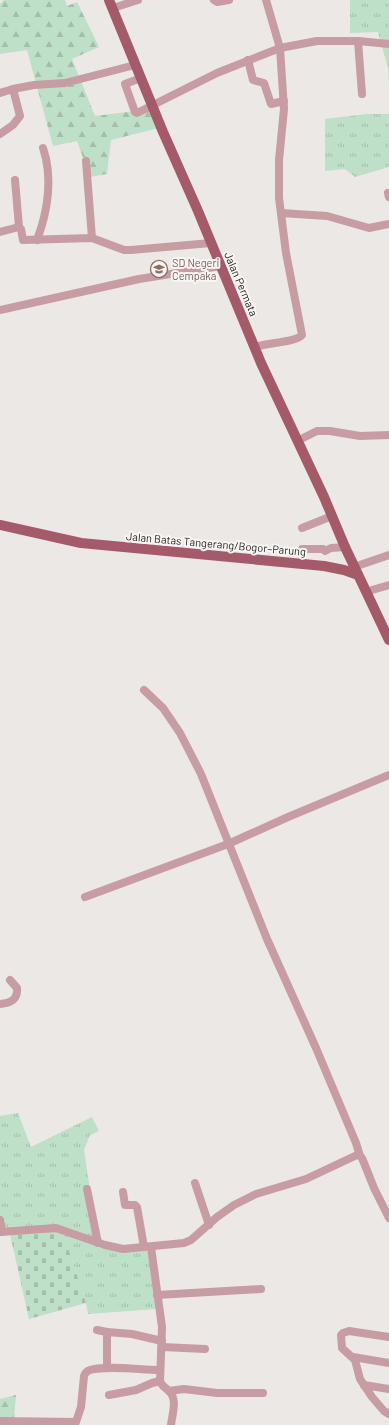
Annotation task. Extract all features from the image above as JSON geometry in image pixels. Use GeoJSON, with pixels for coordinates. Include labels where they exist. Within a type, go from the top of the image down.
{"type":"FeatureCollection","features":[{"type":"Feature","properties":{"kind":"main road","name":"Jalan Permata"},"geometry":{"type":"LineString","coordinates":[[111,4],[220,266],[356,571]]}},
{"type":"Feature","properties":{"kind":"main road","name":"Jalan Batas Tangerang/Bogor–Parung"},"geometry":{"type":"LineString","coordinates":[[0,525],[81,543],[324,566],[356,571]]}},
{"type":"Feature","properties":{"kind":"main road"},"geometry":{"type":"LineString","coordinates":[[356,571],[389,640]]}},
{"type":"Feature","properties":{"kind":"street"},"geometry":{"type":"LineString","coordinates":[[111,4],[138,0]]}},
{"type":"Feature","properties":{"kind":"street"},"geometry":{"type":"LineString","coordinates":[[214,0],[217,2],[229,0]]}},
{"type":"Feature","properties":{"kind":"street"},"geometry":{"type":"LineString","coordinates":[[255,347],[273,342],[293,340],[300,338],[302,335],[286,253],[278,175],[284,101],[280,48],[266,0]]}},
{"type":"Feature","properties":{"kind":"street"},"geometry":{"type":"LineString","coordinates":[[141,78],[125,84],[137,113],[144,111],[194,83],[280,48],[317,41],[358,41],[389,44]]}},
{"type":"Feature","properties":{"kind":"street"},"geometry":{"type":"LineString","coordinates":[[358,41],[362,94]]}},
{"type":"Feature","properties":{"kind":"street"},"geometry":{"type":"LineString","coordinates":[[248,60],[252,80],[261,81],[264,83],[271,104],[284,101]]}},
{"type":"Feature","properties":{"kind":"street"},"geometry":{"type":"LineString","coordinates":[[0,93],[34,85],[65,83],[136,65]]}},
{"type":"Feature","properties":{"kind":"street"},"geometry":{"type":"LineString","coordinates":[[0,134],[13,125],[20,116],[12,89]]}},
{"type":"Feature","properties":{"kind":"street"},"geometry":{"type":"LineString","coordinates":[[37,240],[41,228],[49,187],[48,165],[43,148]]}},
{"type":"Feature","properties":{"kind":"street"},"geometry":{"type":"LineString","coordinates":[[86,161],[92,238]]}},
{"type":"Feature","properties":{"kind":"street"},"geometry":{"type":"LineString","coordinates":[[15,180],[19,227],[21,229],[23,240],[92,238],[124,250],[211,243]]}},
{"type":"Feature","properties":{"kind":"street"},"geometry":{"type":"LineString","coordinates":[[281,213],[327,216],[369,228],[389,224]]}},
{"type":"Feature","properties":{"kind":"street"},"geometry":{"type":"LineString","coordinates":[[0,232],[19,227]]}},
{"type":"Feature","properties":{"kind":"street"},"geometry":{"type":"LineString","coordinates":[[0,310],[139,279],[220,266]]}},
{"type":"Feature","properties":{"kind":"street"},"geometry":{"type":"LineString","coordinates":[[297,441],[317,431],[330,431],[360,436],[389,435]]}},
{"type":"Feature","properties":{"kind":"street"},"geometry":{"type":"LineString","coordinates":[[302,528],[332,516]]}},
{"type":"Feature","properties":{"kind":"street"},"geometry":{"type":"LineString","coordinates":[[302,549],[323,549],[325,551],[332,548],[345,547]]}},
{"type":"Feature","properties":{"kind":"street"},"geometry":{"type":"LineString","coordinates":[[324,566],[325,551]]}},
{"type":"Feature","properties":{"kind":"street"},"geometry":{"type":"LineString","coordinates":[[356,571],[389,555]]}},
{"type":"Feature","properties":{"kind":"street"},"geometry":{"type":"LineString","coordinates":[[367,594],[372,590],[389,585]]}},
{"type":"Feature","properties":{"kind":"street"},"geometry":{"type":"LineString","coordinates":[[144,690],[162,708],[186,743],[201,774],[266,939],[316,1048],[360,1156],[389,1218]]}},
{"type":"Feature","properties":{"kind":"street"},"geometry":{"type":"LineString","coordinates":[[85,897],[228,844],[389,775]]}},
{"type":"Feature","properties":{"kind":"street"},"geometry":{"type":"LineString","coordinates":[[0,1004],[8,1004],[15,998],[17,988],[10,980]]}},
{"type":"Feature","properties":{"kind":"street"},"geometry":{"type":"LineString","coordinates":[[0,1220],[1,1232],[56,1228],[98,1242],[123,1248],[147,1247],[188,1242],[234,1205],[256,1194],[306,1179],[354,1157],[360,1156]]}},
{"type":"Feature","properties":{"kind":"street"},"geometry":{"type":"LineString","coordinates":[[195,1183],[209,1225]]}},
{"type":"Feature","properties":{"kind":"street"},"geometry":{"type":"LineString","coordinates":[[87,1189],[98,1242]]}},
{"type":"Feature","properties":{"kind":"street"},"geometry":{"type":"LineString","coordinates":[[124,1192],[125,1205],[135,1205],[137,1207],[157,1295],[162,1327],[160,1382],[163,1387],[169,1391],[174,1400],[171,1425]]}},
{"type":"Feature","properties":{"kind":"street"},"geometry":{"type":"LineString","coordinates":[[157,1295],[261,1289]]}},
{"type":"Feature","properties":{"kind":"street"},"geometry":{"type":"LineString","coordinates":[[97,1330],[132,1334],[162,1344],[205,1348]]}},
{"type":"Feature","properties":{"kind":"street"},"geometry":{"type":"LineString","coordinates":[[388,1414],[372,1397],[360,1379],[357,1365],[353,1357],[342,1348],[341,1336],[343,1333],[349,1331],[389,1337]]}},
{"type":"Feature","properties":{"kind":"street"},"geometry":{"type":"LineString","coordinates":[[107,1332],[107,1368]]}},
{"type":"Feature","properties":{"kind":"street"},"geometry":{"type":"LineString","coordinates":[[353,1357],[389,1362]]}},
{"type":"Feature","properties":{"kind":"street"},"geometry":{"type":"LineString","coordinates":[[0,1421],[75,1423],[81,1407],[85,1372],[89,1370],[107,1368],[160,1370]]}},
{"type":"Feature","properties":{"kind":"street"},"geometry":{"type":"LineString","coordinates":[[109,1395],[136,1390],[152,1383],[160,1382]]}},
{"type":"Feature","properties":{"kind":"street"},"geometry":{"type":"LineString","coordinates":[[364,1385],[389,1388]]}},
{"type":"Feature","properties":{"kind":"street"},"geometry":{"type":"LineString","coordinates":[[169,1391],[184,1389],[217,1393],[263,1393]]}},
{"type":"Feature","properties":{"kind":"green space"},"geometry":{"type":"Polygon","coordinates":[[[4,0],[65,0],[67,6],[77,2],[99,47],[72,59],[95,116],[151,109],[159,128],[111,140],[107,174],[90,177],[77,141],[53,146],[27,50],[0,54],[0,4],[4,0]]]}},
{"type":"Feature","properties":{"kind":"green space"},"geometry":{"type":"Polygon","coordinates":[[[350,0],[389,0],[389,85],[388,68],[378,32],[350,33],[350,0]]]}},
{"type":"Feature","properties":{"kind":"green space"},"geometry":{"type":"Polygon","coordinates":[[[367,114],[389,114],[389,167],[355,177],[345,169],[325,171],[325,119],[367,114]]]}},
{"type":"Feature","properties":{"kind":"green space"},"geometry":{"type":"Polygon","coordinates":[[[18,1113],[31,1147],[92,1117],[99,1131],[90,1135],[84,1150],[99,1248],[148,1251],[156,1309],[88,1314],[86,1303],[62,1229],[0,1234],[0,1116],[18,1113]]]}},
{"type":"Feature","properties":{"kind":"green space"},"geometry":{"type":"Polygon","coordinates":[[[62,1229],[86,1303],[29,1319],[10,1234],[62,1229]]]}},
{"type":"Feature","properties":{"kind":"green space"},"geometry":{"type":"Polygon","coordinates":[[[16,1395],[14,1418],[0,1425],[0,1399],[16,1395]]]}},
{"type":"Feature","properties":{"kind":"place","name":"SD Negeri Cempaka"},"geometry":{"type":"Point","coordinates":[159,269]}}]}
